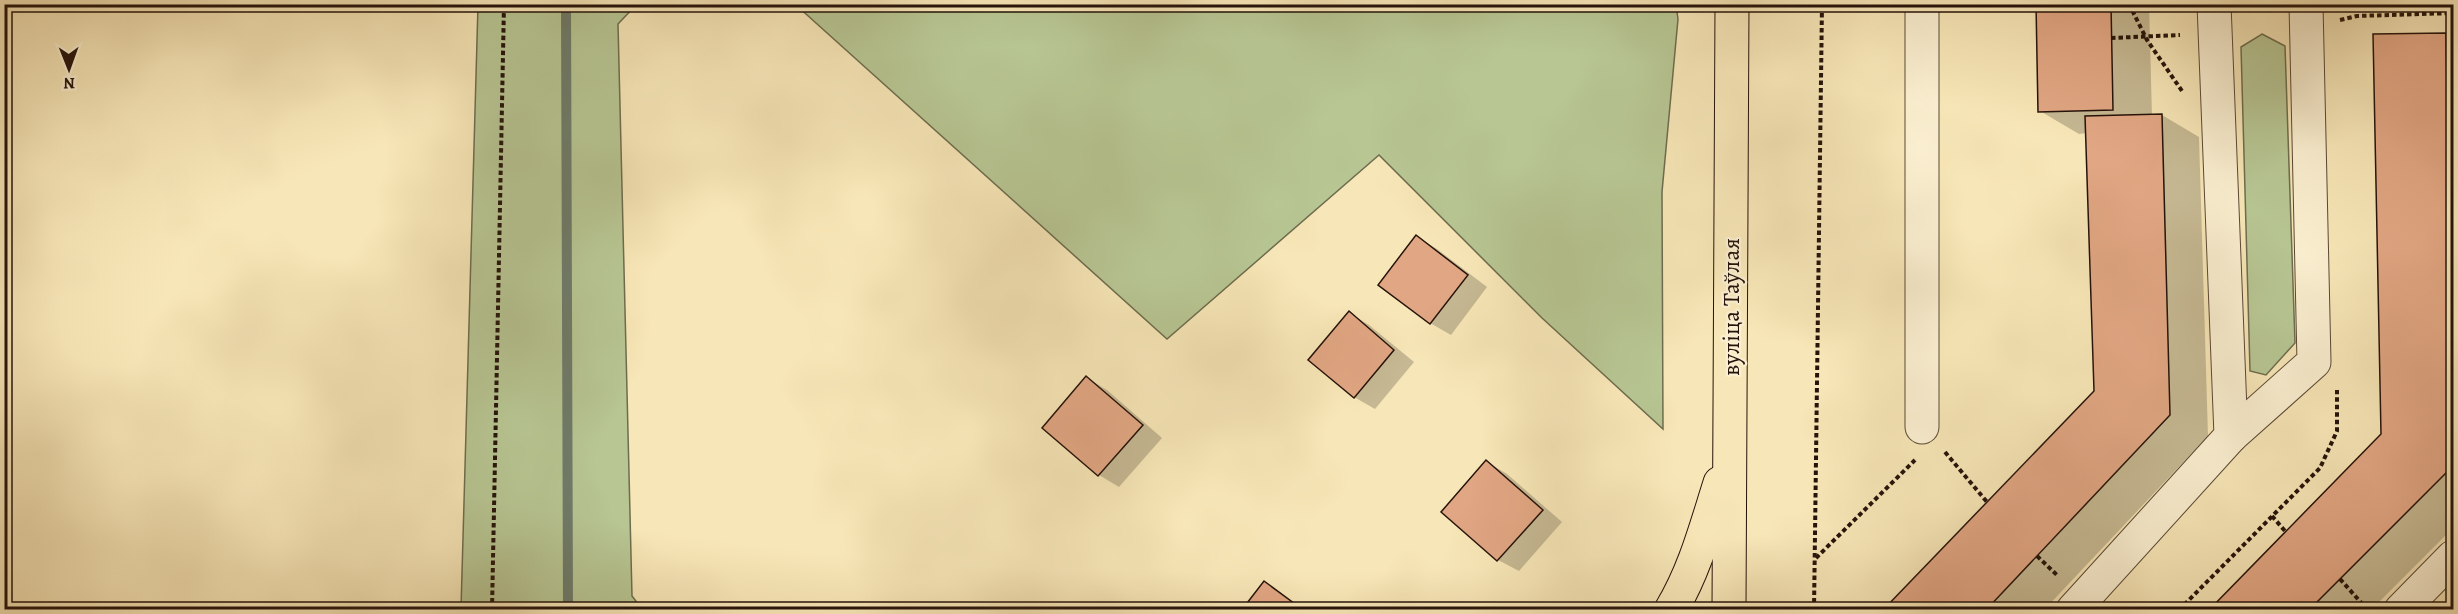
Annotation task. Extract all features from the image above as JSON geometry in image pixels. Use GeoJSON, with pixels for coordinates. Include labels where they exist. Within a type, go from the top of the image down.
{"type":"FeatureCollection","features":[{"type":"Feature","properties":{"kind":"main road","name":"вуліца Таўлая"},"geometry":{"type":"LineString","coordinates":[[1729,609],[1732,4]]}},
{"type":"Feature","properties":{"kind":"main road"},"geometry":{"type":"LineString","coordinates":[[1671,609],[1686,585],[1698,557],[1731,447]]}},
{"type":"Feature","properties":{"kind":"lane"},"geometry":{"type":"LineString","coordinates":[[1922,4],[1929,434]]}},
{"type":"Feature","properties":{"kind":"lane"},"geometry":{"type":"LineString","coordinates":[[2214,4],[2231,436]]}},
{"type":"Feature","properties":{"kind":"lane"},"geometry":{"type":"LineString","coordinates":[[2067,595],[2231,436],[2313,362],[2307,4]]}},
{"type":"Feature","properties":{"kind":"lane"},"geometry":{"type":"LineString","coordinates":[[2401,609],[2453,556]]}},
{"type":"Feature","properties":{"kind":"path"},"geometry":{"type":"LineString","coordinates":[[492,609],[504,4]]}},
{"type":"Feature","properties":{"kind":"path"},"geometry":{"type":"LineString","coordinates":[[1814,609],[1822,4]]}},
{"type":"Feature","properties":{"kind":"path"},"geometry":{"type":"LineString","coordinates":[[2129,4],[2146,37],[2183,93]]}},
{"type":"Feature","properties":{"kind":"path"},"geometry":{"type":"LineString","coordinates":[[2111,38],[2181,35]]}},
{"type":"Feature","properties":{"kind":"path"},"geometry":{"type":"LineString","coordinates":[[1816,558],[1929,434],[1987,502]]}},
{"type":"Feature","properties":{"kind":"path"},"geometry":{"type":"LineString","coordinates":[[2272,516],[2286,531]]}},
{"type":"Feature","properties":{"kind":"path"},"geometry":{"type":"LineString","coordinates":[[2037,556],[2067,595]]}},
{"type":"Feature","properties":{"kind":"path"},"geometry":{"type":"LineString","coordinates":[[2340,579],[2365,607]]}},
{"type":"Feature","properties":{"kind":"green space"},"geometry":{"type":"Polygon","coordinates":[[[478,5],[636,5],[618,24],[632,596],[642,609],[461,609],[478,5]]]}},
{"type":"Feature","properties":{"kind":"green space"},"geometry":{"type":"Polygon","coordinates":[[[796,5],[1676,5],[1678,19],[1662,192],[1663,429],[1542,318],[1379,155],[1167,339],[796,5]]]}},
{"type":"Feature","properties":{"kind":"green space"},"geometry":{"type":"Polygon","coordinates":[[[2262,34],[2285,46],[2295,343],[2266,375],[2250,371],[2241,47],[2262,34]]]}},
{"type":"Feature","properties":{"kind":"building"},"geometry":{"type":"Polygon","coordinates":[[[2036,4],[2111,4],[2113,110],[2038,112],[2036,4]]]}},
{"type":"Feature","properties":{"kind":"building"},"geometry":{"type":"Polygon","coordinates":[[[2446,33],[2454,465],[2309,610],[2209,610],[2381,434],[2373,34],[2446,33]]]}},
{"type":"Feature","properties":{"kind":"building"},"geometry":{"type":"Polygon","coordinates":[[[2162,114],[2170,415],[1986,610],[1883,610],[2094,391],[2085,116],[2162,114]]]}},
{"type":"Feature","properties":{"kind":"building"},"geometry":{"type":"Polygon","coordinates":[[[1416,235],[1468,275],[1430,324],[1378,285],[1416,235]]]}},
{"type":"Feature","properties":{"kind":"building"},"geometry":{"type":"Polygon","coordinates":[[[1349,311],[1394,350],[1354,398],[1308,360],[1349,311]]]}},
{"type":"Feature","properties":{"kind":"building"},"geometry":{"type":"Polygon","coordinates":[[[1086,376],[1143,425],[1098,476],[1042,428],[1086,376]]]}},
{"type":"Feature","properties":{"kind":"building"},"geometry":{"type":"Polygon","coordinates":[[[1486,460],[1543,510],[1497,561],[1441,512],[1486,460]]]}},
{"type":"Feature","properties":{"kind":"building"},"geometry":{"type":"Polygon","coordinates":[[[1264,581],[1295,604],[1291,610],[1247,610],[1244,607],[1264,581]]]}},
{"type":"Feature","properties":{"kind":"waterway"},"geometry":{"type":"LineString","coordinates":[[566,4],[568,610]]}}]}
